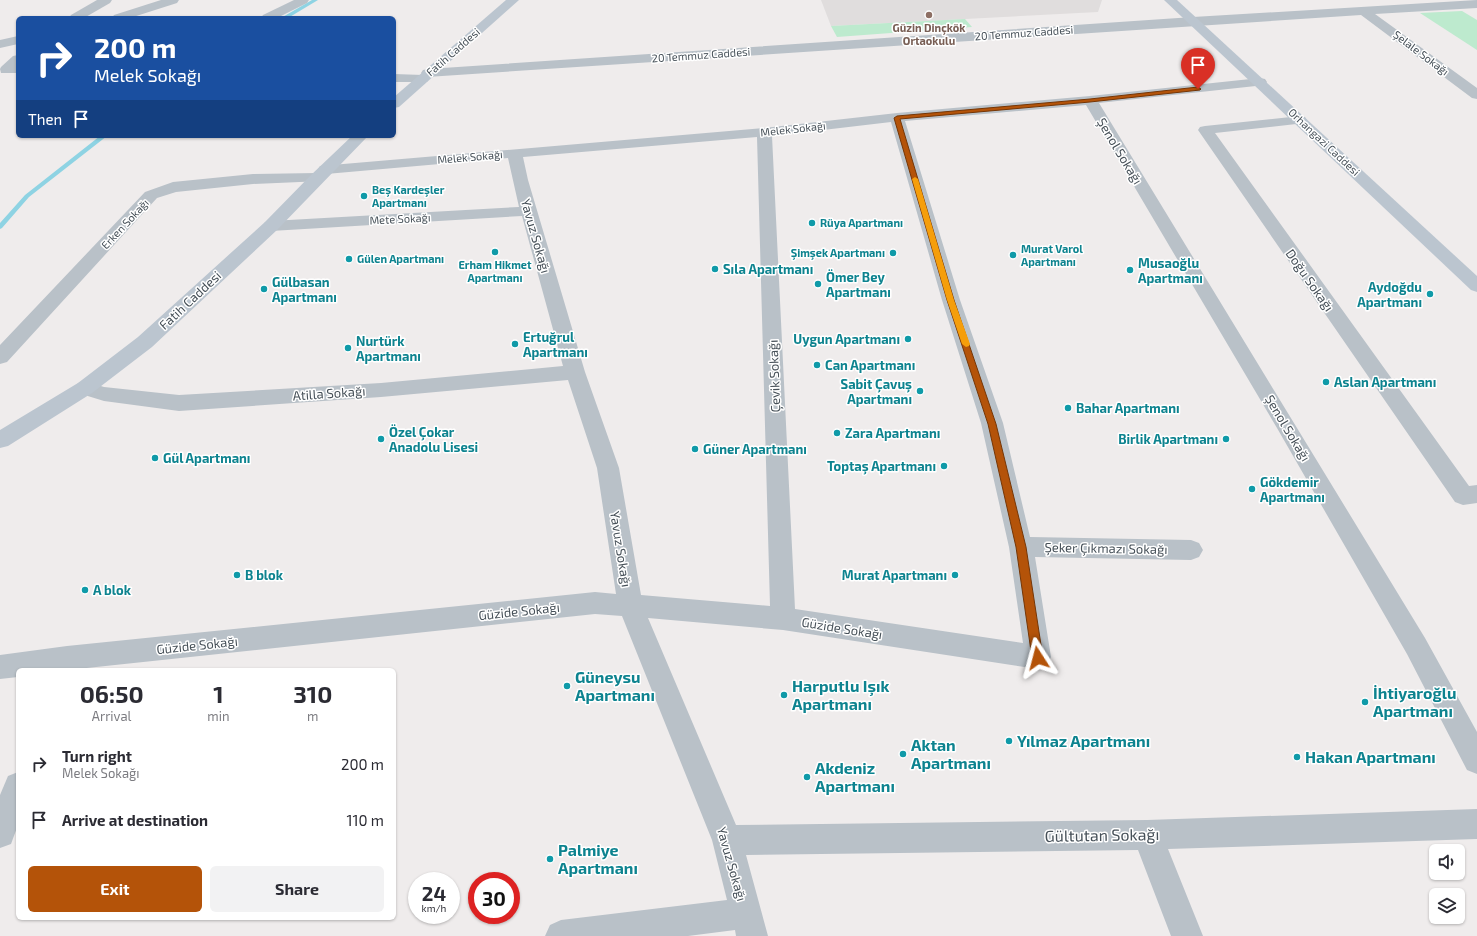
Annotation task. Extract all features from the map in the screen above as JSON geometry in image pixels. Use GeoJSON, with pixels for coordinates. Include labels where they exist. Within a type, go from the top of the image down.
{"type":"FeatureCollection","features":[{"type":"Feature","properties":{"kind":"main road","name":"Fatih Caddesi"},"geometry":{"type":"LineString","coordinates":[[396,102],[513,0]]}},
{"type":"Feature","properties":{"kind":"main road","name":"Orhangazi Caddesi"},"geometry":{"type":"LineString","coordinates":[[1170,0],[1196,16],[1260,82],[1477,286]]}},
{"type":"Feature","properties":{"kind":"main road","name":"Orhangazi Caddesi"},"geometry":{"type":"LineString","coordinates":[[1211,20],[1361,159]]}},
{"type":"Feature","properties":{"kind":"main road","name":"Fatih Caddesi"},"geometry":{"type":"LineString","coordinates":[[0,440],[85,388],[145,342],[271,226],[321,174],[359,138]]}},
{"type":"Feature","properties":{"kind":"street"},"geometry":{"type":"LineString","coordinates":[[78,16],[106,0]]}},
{"type":"Feature","properties":{"kind":"street"},"geometry":{"type":"LineString","coordinates":[[124,16],[173,0]]}},
{"type":"Feature","properties":{"kind":"street"},"geometry":{"type":"LineString","coordinates":[[271,16],[303,0]]}},
{"type":"Feature","properties":{"kind":"street","name":"20 Temmuz Caddesi"},"geometry":{"type":"LineString","coordinates":[[396,78],[1196,16],[1211,20],[1365,12],[1446,3],[1477,4]]}},
{"type":"Feature","properties":{"kind":"street","name":"Şelale Sokağı"},"geometry":{"type":"LineString","coordinates":[[1365,12],[1477,95]]}},
{"type":"Feature","properties":{"kind":"street"},"geometry":{"type":"LineString","coordinates":[[8,71],[16,61]]}},
{"type":"Feature","properties":{"kind":"street","name":"Melek Sokağı"},"geometry":{"type":"LineString","coordinates":[[321,174],[515,153],[764,132],[1260,82]]}},
{"type":"Feature","properties":{"kind":"street","name":"Şenol Sokağı"},"geometry":{"type":"LineString","coordinates":[[1090,100],[1284,422],[1416,646],[1477,760]]}},
{"type":"Feature","properties":{"kind":"street"},"geometry":{"type":"LineString","coordinates":[[897,118],[951,300],[992,424],[1021,547]]}},
{"type":"Feature","properties":{"kind":"street","name":"Doğu Sokağı"},"geometry":{"type":"LineString","coordinates":[[1300,120],[1205,130],[1463,496],[1477,494]]}},
{"type":"Feature","properties":{"kind":"street","name":"Çevik Sokağı"},"geometry":{"type":"LineString","coordinates":[[764,132],[783,619]]}},
{"type":"Feature","properties":{"kind":"street","name":"Yavuz Sokağı"},"geometry":{"type":"LineString","coordinates":[[515,153],[529,211],[575,372],[608,468],[630,605],[727,840],[749,924]]}},
{"type":"Feature","properties":{"kind":"street","name":"Erken Sokağı"},"geometry":{"type":"LineString","coordinates":[[0,356],[151,196],[172,187],[321,174]]}},
{"type":"Feature","properties":{"kind":"street","name":"Mete Sokağı"},"geometry":{"type":"LineString","coordinates":[[271,226],[529,211]]}},
{"type":"Feature","properties":{"kind":"street","name":"Atilla Sokağı"},"geometry":{"type":"LineString","coordinates":[[85,388],[104,394],[178,403],[381,390],[575,372]]}},
{"type":"Feature","properties":{"kind":"street","name":"Şeker Çıkmazı Sokağı"},"geometry":{"type":"LineString","coordinates":[[1021,547],[1191,550]]}},
{"type":"Feature","properties":{"kind":"street","name":"Güzide Sokağı"},"geometry":{"type":"LineString","coordinates":[[0,667],[65,664],[595,603],[783,619],[1038,658],[1021,547]]}},
{"type":"Feature","properties":{"kind":"street"},"geometry":{"type":"LineString","coordinates":[[0,833],[16,791]]}},
{"type":"Feature","properties":{"kind":"street","name":"Gültutan Sokağı"},"geometry":{"type":"LineString","coordinates":[[727,840],[1147,835],[1477,824]]}},
{"type":"Feature","properties":{"kind":"street"},"geometry":{"type":"LineString","coordinates":[[1147,835],[1187,936]]}},
{"type":"Feature","properties":{"kind":"street"},"geometry":{"type":"LineString","coordinates":[[561,936],[749,924]]}},
{"type":"Feature","properties":{"kind":"shaded area","name":"Güzin Dinçkök Ortaokulu"},"geometry":{"type":"Polygon","coordinates":[[[821,0],[1102,0],[1098,12],[831,26],[821,0]]]}},
{"type":"Feature","properties":{"kind":"green space"},"geometry":{"type":"Polygon","coordinates":[[[1462,11],[1477,20],[1477,50],[1420,13],[1462,11]]]}},
{"type":"Feature","properties":{"kind":"green space"},"geometry":{"type":"Polygon","coordinates":[[[965,19],[972,27],[837,37],[831,26],[965,19]]]}},
{"type":"Feature","properties":{"kind":"waterway"},"geometry":{"type":"LineString","coordinates":[[288,16],[316,0]]}},
{"type":"Feature","properties":{"kind":"waterway"},"geometry":{"type":"LineString","coordinates":[[0,227],[27,196],[101,138]]}},
{"type":"Feature","properties":{"kind":"slow traffic"},"geometry":{"type":"LineString","coordinates":[[915,179],[951,300],[966,344]]}},
{"type":"Feature","properties":{"kind":"place","name":"Güzin Dinçkök Ortaokulu"},"geometry":{"type":"Point","coordinates":[929,15]}},
{"type":"Feature","properties":{"kind":"place","name":"Beş Kardeşler Apartmanı"},"geometry":{"type":"Point","coordinates":[364,196]}},
{"type":"Feature","properties":{"kind":"place","name":"Rüya Apartmanı"},"geometry":{"type":"Point","coordinates":[812,223]}},
{"type":"Feature","properties":{"kind":"place","name":"Erham Hikmet Apartmanı"},"geometry":{"type":"Point","coordinates":[495,252]}},
{"type":"Feature","properties":{"kind":"place","name":"Şimşek Apartmanı"},"geometry":{"type":"Point","coordinates":[893,253]}},
{"type":"Feature","properties":{"kind":"place","name":"Murat Varol Apartmanı"},"geometry":{"type":"Point","coordinates":[1013,255]}},
{"type":"Feature","properties":{"kind":"place","name":"Gülen Apartmanı"},"geometry":{"type":"Point","coordinates":[349,259]}},
{"type":"Feature","properties":{"kind":"place","name":"Sıla Apartmanı"},"geometry":{"type":"Point","coordinates":[715,269]}},
{"type":"Feature","properties":{"kind":"place","name":"Musaoğlu Apartmanı"},"geometry":{"type":"Point","coordinates":[1130,270]}},
{"type":"Feature","properties":{"kind":"place","name":"Ömer Bey Apartmanı"},"geometry":{"type":"Point","coordinates":[818,284]}},
{"type":"Feature","properties":{"kind":"place","name":"Gülbasan Apartmanı"},"geometry":{"type":"Point","coordinates":[264,289]}},
{"type":"Feature","properties":{"kind":"place","name":"Aydoğdu Apartmanı"},"geometry":{"type":"Point","coordinates":[1430,294]}},
{"type":"Feature","properties":{"kind":"place","name":"Uygun Apartmanı"},"geometry":{"type":"Point","coordinates":[908,339]}},
{"type":"Feature","properties":{"kind":"place","name":"Ertuğrul Apartmanı"},"geometry":{"type":"Point","coordinates":[515,344]}},
{"type":"Feature","properties":{"kind":"place","name":"Nurtürk Apartmanı"},"geometry":{"type":"Point","coordinates":[348,348]}},
{"type":"Feature","properties":{"kind":"place","name":"Can Apartmanı"},"geometry":{"type":"Point","coordinates":[817,365]}},
{"type":"Feature","properties":{"kind":"place","name":"Aslan Apartmanı"},"geometry":{"type":"Point","coordinates":[1326,382]}},
{"type":"Feature","properties":{"kind":"place","name":"Sabit Çavuş Apartmanı"},"geometry":{"type":"Point","coordinates":[920,391]}},
{"type":"Feature","properties":{"kind":"place","name":"Bahar Apartmanı"},"geometry":{"type":"Point","coordinates":[1068,408]}},
{"type":"Feature","properties":{"kind":"place","name":"Zara Apartmanı"},"geometry":{"type":"Point","coordinates":[837,433]}},
{"type":"Feature","properties":{"kind":"place","name":"Özel Çokar Anadolu Lisesi"},"geometry":{"type":"Point","coordinates":[381,439]}},
{"type":"Feature","properties":{"kind":"place","name":"Birlik Apartmanı"},"geometry":{"type":"Point","coordinates":[1226,439]}},
{"type":"Feature","properties":{"kind":"place","name":"Güner Apartmanı"},"geometry":{"type":"Point","coordinates":[695,449]}},
{"type":"Feature","properties":{"kind":"place","name":"Gül Apartmanı"},"geometry":{"type":"Point","coordinates":[155,458]}},
{"type":"Feature","properties":{"kind":"place","name":"Toptaş Apartmanı"},"geometry":{"type":"Point","coordinates":[944,466]}},
{"type":"Feature","properties":{"kind":"place","name":"Gökdemir Apartmanı"},"geometry":{"type":"Point","coordinates":[1252,489]}},
{"type":"Feature","properties":{"kind":"place","name":"B blok"},"geometry":{"type":"Point","coordinates":[237,575]}},
{"type":"Feature","properties":{"kind":"place","name":"Murat Apartmanı"},"geometry":{"type":"Point","coordinates":[955,575]}},
{"type":"Feature","properties":{"kind":"place","name":"A blok"},"geometry":{"type":"Point","coordinates":[85,590]}},
{"type":"Feature","properties":{"kind":"place","name":"Güneysu Apartmanı"},"geometry":{"type":"Point","coordinates":[567,686]}},
{"type":"Feature","properties":{"kind":"place","name":"Harputlu Işık Apartmanı"},"geometry":{"type":"Point","coordinates":[784,695]}},
{"type":"Feature","properties":{"kind":"place","name":"İhtiyaroğlu Apartmanı"},"geometry":{"type":"Point","coordinates":[1365,702]}},
{"type":"Feature","properties":{"kind":"place","name":"Yılmaz Apartmanı"},"geometry":{"type":"Point","coordinates":[1009,741]}},
{"type":"Feature","properties":{"kind":"place","name":"Aktan Apartmanı"},"geometry":{"type":"Point","coordinates":[903,754]}},
{"type":"Feature","properties":{"kind":"place","name":"Hakan Apartmanı"},"geometry":{"type":"Point","coordinates":[1297,757]}},
{"type":"Feature","properties":{"kind":"place","name":"Akdeniz Apartmanı"},"geometry":{"type":"Point","coordinates":[807,777]}},
{"type":"Feature","properties":{"kind":"place","name":"Palmiye Apartmanı"},"geometry":{"type":"Point","coordinates":[550,859]}},
{"type":"Feature","properties":{"kind":"route"},"geometry":{"type":"LineString","coordinates":[[1038,658],[1021,547],[992,424],[951,300],[897,118],[1198,89]]}}]}
